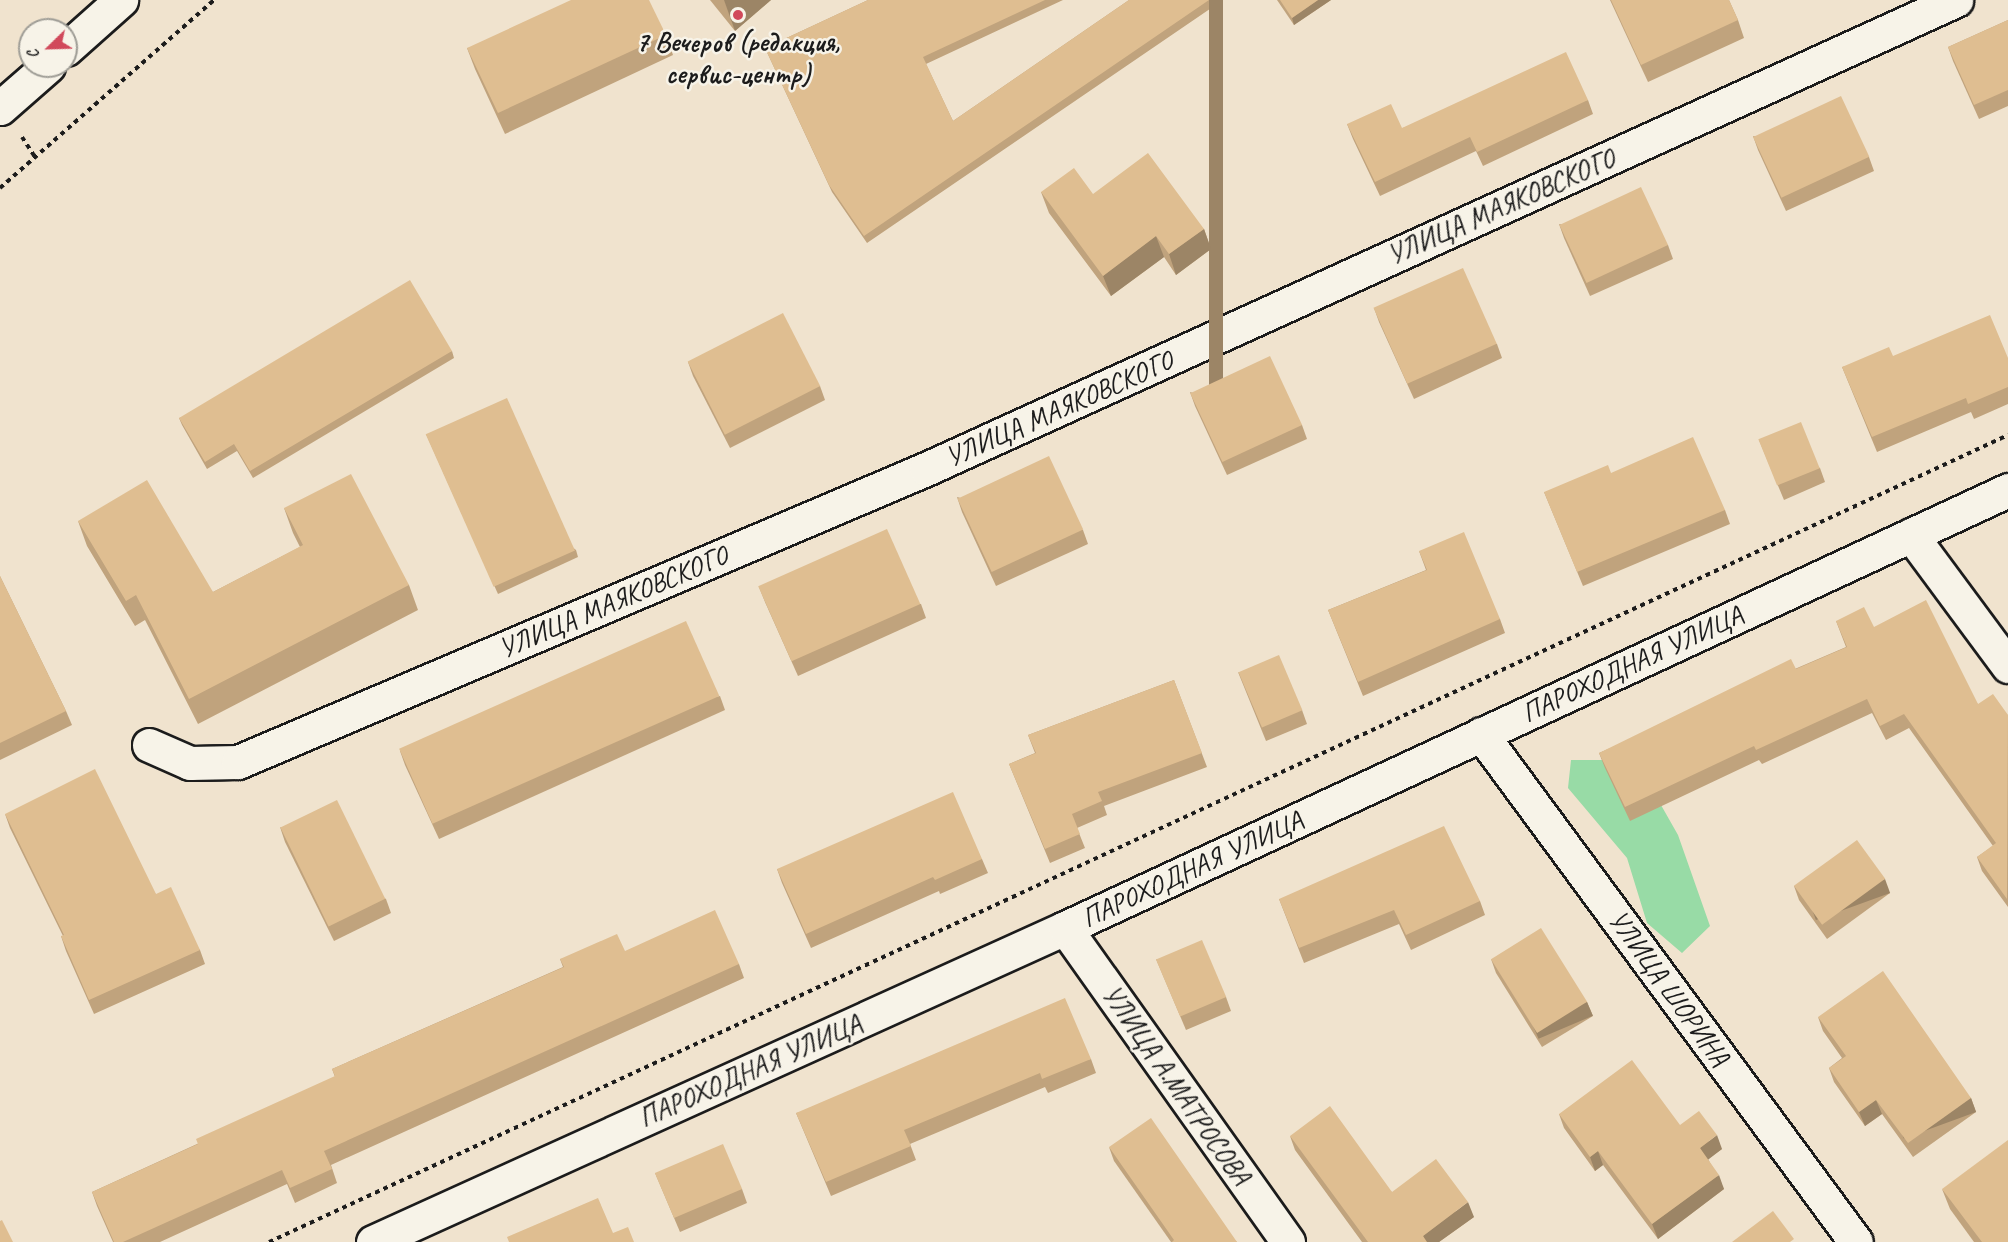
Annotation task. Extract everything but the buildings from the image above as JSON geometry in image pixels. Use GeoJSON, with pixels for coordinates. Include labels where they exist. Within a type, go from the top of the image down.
{"type":"FeatureCollection","features":[{"type":"Feature","properties":{"kind":"street"},"geometry":{"type":"LineString","coordinates":[[78,39],[121,0]]}},
{"type":"Feature","properties":{"kind":"street","name":"УЛИЦА МАЯКОВСКОГО"},"geometry":{"type":"LineString","coordinates":[[149,745],[190,763],[238,762],[926,469],[1956,0]]}},
{"type":"Feature","properties":{"kind":"street"},"geometry":{"type":"LineString","coordinates":[[0,108],[34,78]]}},
{"type":"Feature","properties":{"kind":"street","name":"ПАРОХОДНАЯ УЛИЦА"},"geometry":{"type":"LineString","coordinates":[[373,1242],[1065,928],[2008,490]]}},
{"type":"Feature","properties":{"kind":"street"},"geometry":{"type":"LineString","coordinates":[[1911,535],[2008,666]]}},
{"type":"Feature","properties":{"kind":"street","name":"УЛИЦА ШОРИНА"},"geometry":{"type":"LineString","coordinates":[[1481,734],[1856,1242]]}},
{"type":"Feature","properties":{"kind":"street","name":"УЛИЦА А.МАТРОСОВА"},"geometry":{"type":"LineString","coordinates":[[1065,928],[1288,1242]]}},
{"type":"Feature","properties":{"kind":"path"},"geometry":{"type":"LineString","coordinates":[[0,188],[214,0]]}},
{"type":"Feature","properties":{"kind":"path"},"geometry":{"type":"LineString","coordinates":[[269,1242],[2008,435]]}},
{"type":"Feature","properties":{"kind":"green space"},"geometry":{"type":"Polygon","coordinates":[[[1571,760],[1620,760],[1657,798],[1678,835],[1710,926],[1682,953],[1647,923],[1627,858],[1568,788],[1571,760]]]}},
{"type":"Feature","properties":{"kind":"place","name":"7 Вечеров (редакция, сервис-центр)"},"geometry":{"type":"Point","coordinates":[738,15]}}]}
